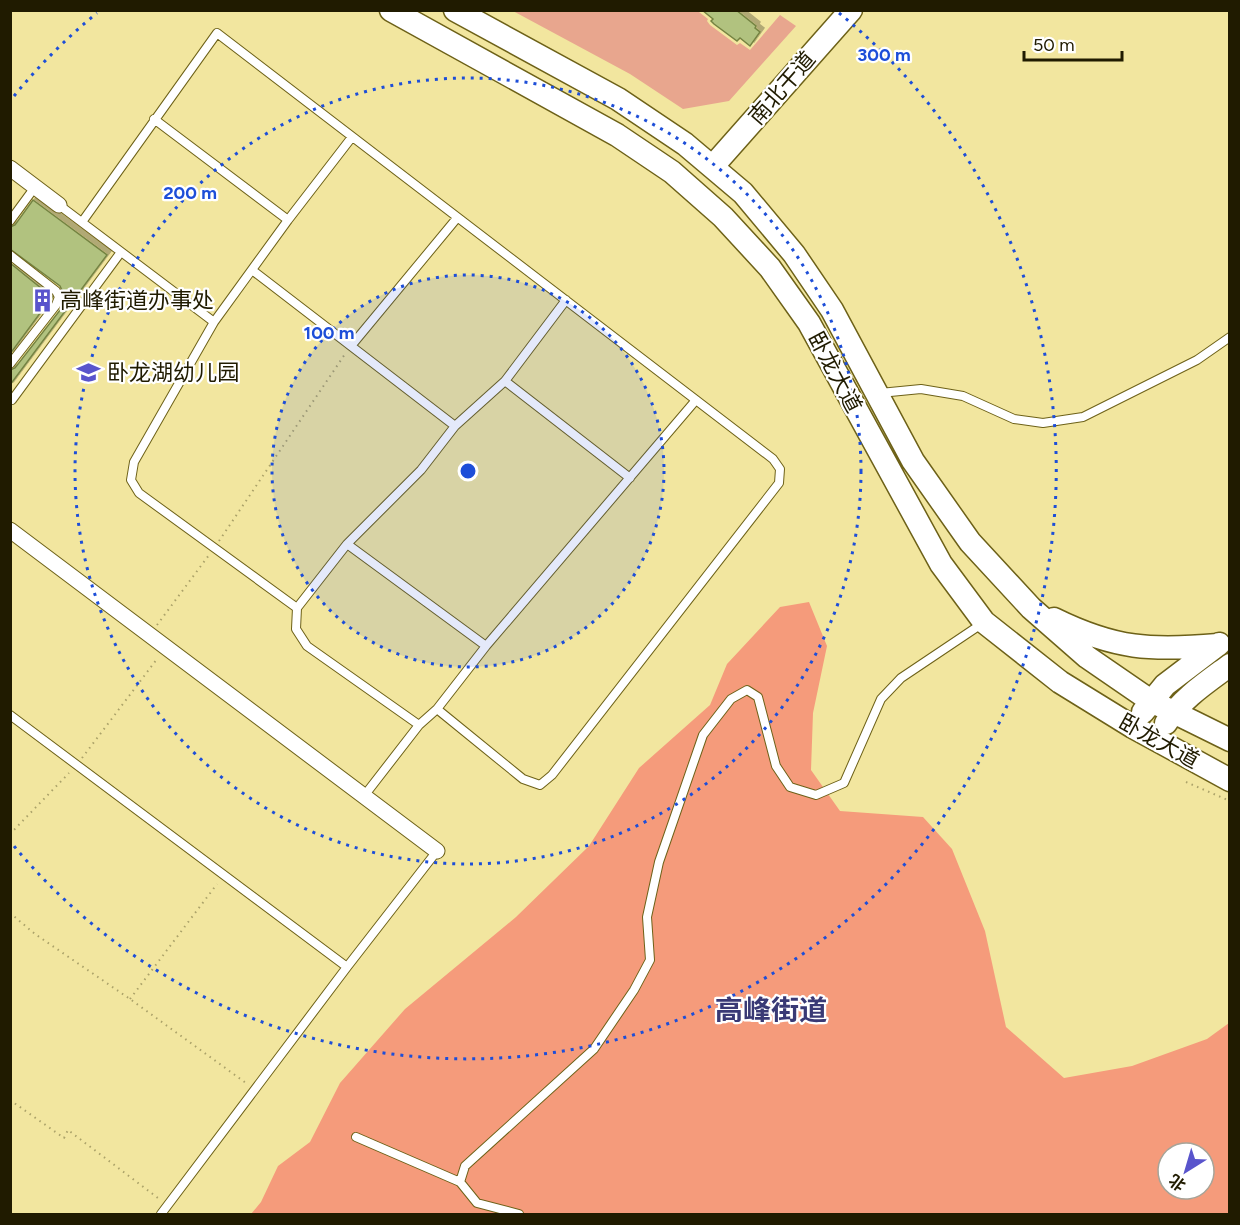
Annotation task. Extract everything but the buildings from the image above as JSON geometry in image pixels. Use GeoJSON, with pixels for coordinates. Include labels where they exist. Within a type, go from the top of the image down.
{"type":"FeatureCollection","features":[{"type":"Feature","properties":{"kind":"main road","name":"卧龙大道"},"geometry":{"type":"LineString","coordinates":[[391,10],[616,135],[672,172],[723,217],[770,268],[809,323],[941,564],[984,622],[1060,682],[1133,727],[1230,779]]}},
{"type":"Feature","properties":{"kind":"main road","name":"卧龙大道"},"geometry":{"type":"LineString","coordinates":[[455,10],[618,99],[685,144],[743,193],[794,254],[832,310],[913,460],[970,542],[1031,608],[1071,644],[1150,701],[1230,740]]}},
{"type":"Feature","properties":{"kind":"main road","name":"南北干道"},"geometry":{"type":"LineString","coordinates":[[713,166],[851,10]]}},
{"type":"Feature","properties":{"kind":"main road"},"geometry":{"type":"LineString","coordinates":[[1031,608],[1081,632],[1144,648],[1179,649],[1224,641]]}},
{"type":"Feature","properties":{"kind":"main road"},"geometry":{"type":"LineString","coordinates":[[1133,727],[1150,701],[1165,686],[1224,641]]}},
{"type":"Feature","properties":{"kind":"main road"},"geometry":{"type":"LineString","coordinates":[[1043,669],[1069,675],[1076,667],[1076,657],[1071,644]]}},
{"type":"Feature","properties":{"kind":"main road"},"geometry":{"type":"LineString","coordinates":[[1156,740],[1172,713],[1194,692],[1230,665]]}},
{"type":"Feature","properties":{"kind":"main road"},"geometry":{"type":"LineString","coordinates":[[1230,746],[1219,750],[1215,758],[1216,766],[1230,779]]}},
{"type":"Feature","properties":{"kind":"street"},"geometry":{"type":"LineString","coordinates":[[10,168],[59,205]]}},
{"type":"Feature","properties":{"kind":"street"},"geometry":{"type":"LineString","coordinates":[[10,530],[437,851]]}},
{"type":"Feature","properties":{"kind":"lane"},"geometry":{"type":"LineString","coordinates":[[82,222],[154,118],[217,33],[773,459],[780,469],[779,483],[552,775],[540,785],[523,780],[437,709]]}},
{"type":"Feature","properties":{"kind":"lane"},"geometry":{"type":"LineString","coordinates":[[154,118],[288,220]]}},
{"type":"Feature","properties":{"kind":"lane"},"geometry":{"type":"LineString","coordinates":[[297,608],[139,493],[131,480],[134,462],[214,322],[352,137]]}},
{"type":"Feature","properties":{"kind":"lane"},"geometry":{"type":"LineString","coordinates":[[10,220],[36,187]]}},
{"type":"Feature","properties":{"kind":"lane"},"geometry":{"type":"LineString","coordinates":[[59,205],[214,322]]}},
{"type":"Feature","properties":{"kind":"lane"},"geometry":{"type":"LineString","coordinates":[[351,346],[457,218]]}},
{"type":"Feature","properties":{"kind":"lane"},"geometry":{"type":"LineString","coordinates":[[12,400],[122,252]]}},
{"type":"Feature","properties":{"kind":"lane"},"geometry":{"type":"LineString","coordinates":[[10,255],[56,291],[59,297],[56,305],[10,364]]}},
{"type":"Feature","properties":{"kind":"lane"},"geometry":{"type":"LineString","coordinates":[[252,270],[455,426]]}},
{"type":"Feature","properties":{"kind":"lane"},"geometry":{"type":"LineString","coordinates":[[419,725],[307,646],[296,629],[297,608],[348,544],[421,470],[455,426],[505,381],[567,300]]}},
{"type":"Feature","properties":{"kind":"lane"},"geometry":{"type":"LineString","coordinates":[[876,394],[921,389],[963,396],[1014,419],[1043,423],[1083,417],[1197,360],[1230,337]]}},
{"type":"Feature","properties":{"kind":"lane"},"geometry":{"type":"LineString","coordinates":[[505,381],[630,478]]}},
{"type":"Feature","properties":{"kind":"lane"},"geometry":{"type":"LineString","coordinates":[[364,796],[419,725],[437,709],[486,646],[696,400]]}},
{"type":"Feature","properties":{"kind":"lane"},"geometry":{"type":"LineString","coordinates":[[348,544],[486,646]]}},
{"type":"Feature","properties":{"kind":"lane"},"geometry":{"type":"LineString","coordinates":[[460,1182],[465,1166],[594,1049],[634,990],[650,960],[647,917],[659,862],[703,735],[730,699],[747,690],[758,697],[776,766],[790,787],[816,795],[844,783],[881,699],[901,678],[984,622]]}},
{"type":"Feature","properties":{"kind":"lane"},"geometry":{"type":"LineString","coordinates":[[10,715],[347,967]]}},
{"type":"Feature","properties":{"kind":"lane"},"geometry":{"type":"LineString","coordinates":[[161,1215],[437,851]]}},
{"type":"Feature","properties":{"kind":"lane"},"geometry":{"type":"LineString","coordinates":[[356,1137],[460,1182],[477,1203],[519,1215]]}},
{"type":"Feature","properties":{"kind":"path"},"geometry":{"type":"LineString","coordinates":[[150,635],[214,548],[351,346]]}},
{"type":"Feature","properties":{"kind":"path"},"geometry":{"type":"LineString","coordinates":[[10,834],[76,766],[166,647]]}},
{"type":"Feature","properties":{"kind":"path"},"geometry":{"type":"LineString","coordinates":[[1186,782],[1230,801]]}},
{"type":"Feature","properties":{"kind":"path"},"geometry":{"type":"LineString","coordinates":[[130,999],[224,875]]}},
{"type":"Feature","properties":{"kind":"path"},"geometry":{"type":"LineString","coordinates":[[10,913],[34,934],[256,1089]]}},
{"type":"Feature","properties":{"kind":"path"},"geometry":{"type":"LineString","coordinates":[[10,1100],[64,1138],[68,1130],[168,1206]]}},
{"type":"Feature","properties":{"kind":"shaded area"},"geometry":{"type":"Polygon","coordinates":[[[513,11],[699,11],[708,19],[710,25],[737,45],[740,43],[750,50],[780,15],[796,26],[729,101],[683,109],[630,74],[513,11]]]}},
{"type":"Feature","properties":{"kind":"shaded area"},"geometry":{"type":"Polygon","coordinates":[[[809,602],[827,646],[813,713],[811,770],[840,811],[923,817],[952,849],[985,931],[1006,1027],[1064,1078],[1132,1066],[1207,1039],[1229,1023],[1229,1214],[251,1214],[261,1202],[278,1166],[310,1142],[340,1083],[405,1009],[516,917],[589,846],[639,768],[710,705],[727,664],[780,607],[809,602]]]}},
{"type":"Feature","properties":{"kind":"place","name":"高峰街道办事处"},"geometry":{"type":"Point","coordinates":[42,300]}},
{"type":"Feature","properties":{"kind":"place","name":"卧龙湖幼儿园"},"geometry":{"type":"Point","coordinates":[89,372]}},
{"type":"Feature","properties":{"kind":"district","name":"高峰街道"},"geometry":{"type":"Point","coordinates":[771,1010]}}]}
